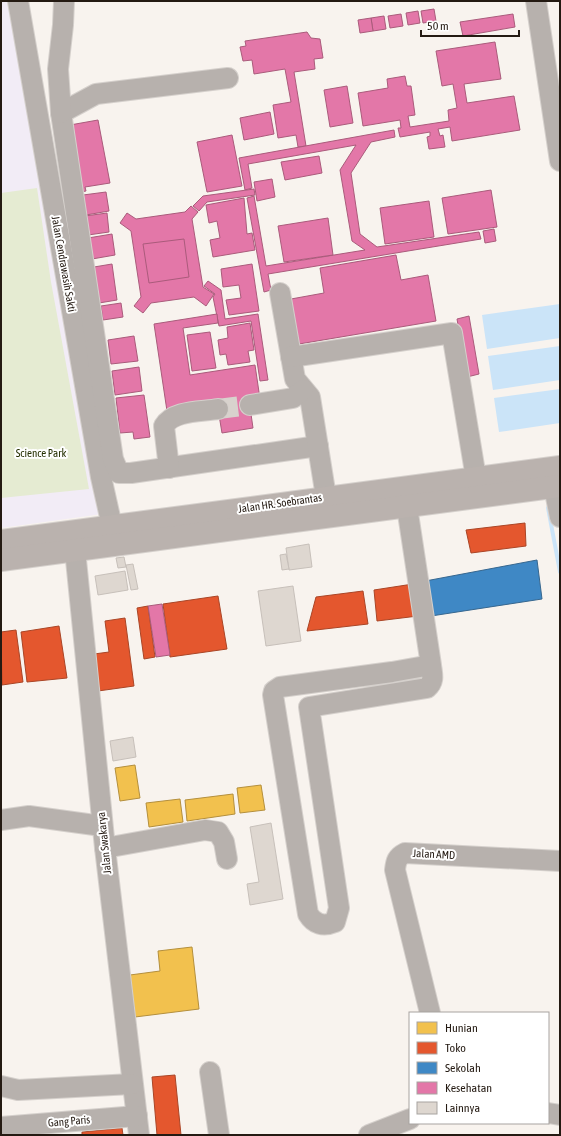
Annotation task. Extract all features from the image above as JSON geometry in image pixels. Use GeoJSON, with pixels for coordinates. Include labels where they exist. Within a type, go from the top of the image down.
{"type":"FeatureCollection","features":[{"type":"Feature","properties":{"kind":"main road","name":"Jalan HR. Soebrantas"},"geometry":{"type":"LineString","coordinates":[[1,560],[75,550],[328,507],[476,478],[558,480]]}},
{"type":"Feature","properties":{"kind":"main road","name":"Jalan HR. Soebrantas"},"geometry":{"type":"LineString","coordinates":[[1,540],[112,526],[328,507],[407,507],[558,480]]}},
{"type":"Feature","properties":{"kind":"street","name":"Jalan Cendrawasih Sakti"},"geometry":{"type":"LineString","coordinates":[[18,1],[100,469],[112,526]]}},
{"type":"Feature","properties":{"kind":"street"},"geometry":{"type":"LineString","coordinates":[[64,1],[64,25],[58,68],[60,112],[113,460],[119,473],[170,468],[318,446]]}},
{"type":"Feature","properties":{"kind":"street"},"geometry":{"type":"LineString","coordinates":[[536,1],[556,106],[560,161]]}},
{"type":"Feature","properties":{"kind":"street"},"geometry":{"type":"LineString","coordinates":[[60,112],[96,94],[228,78]]}},
{"type":"Feature","properties":{"kind":"street"},"geometry":{"type":"LineString","coordinates":[[280,293],[295,379],[310,397],[328,507]]}},
{"type":"Feature","properties":{"kind":"street"},"geometry":{"type":"LineString","coordinates":[[291,357],[452,333],[476,478]]}},
{"type":"Feature","properties":{"kind":"street"},"geometry":{"type":"LineString","coordinates":[[250,405],[292,398],[303,390]]}},
{"type":"Feature","properties":{"kind":"street"},"geometry":{"type":"LineString","coordinates":[[170,468],[164,426],[168,420],[176,416],[218,409]]}},
{"type":"Feature","properties":{"kind":"street"},"geometry":{"type":"LineString","coordinates":[[558,480],[560,517]]}},
{"type":"Feature","properties":{"kind":"street"},"geometry":{"type":"LineString","coordinates":[[309,706],[427,688],[431,684],[433,679],[407,507]]}},
{"type":"Feature","properties":{"kind":"street","name":"Jalan Swakarya"},"geometry":{"type":"LineString","coordinates":[[75,550],[102,826],[138,1125]]}},
{"type":"Feature","properties":{"kind":"street"},"geometry":{"type":"LineString","coordinates":[[305,684],[339,908],[335,922],[328,925],[312,921],[308,914],[273,695],[274,691],[280,687],[392,672],[431,665]]}},
{"type":"Feature","properties":{"kind":"street"},"geometry":{"type":"LineString","coordinates":[[1,820],[29,816],[102,826]]}},
{"type":"Feature","properties":{"kind":"street"},"geometry":{"type":"LineString","coordinates":[[105,848],[205,830],[218,832],[224,842],[227,859]]}},
{"type":"Feature","properties":{"kind":"street","name":"Jalan AMD"},"geometry":{"type":"LineString","coordinates":[[430,1012],[395,870],[396,861],[399,856],[405,853],[560,861]]}},
{"type":"Feature","properties":{"kind":"street"},"geometry":{"type":"LineString","coordinates":[[210,1072],[219,1135]]}},
{"type":"Feature","properties":{"kind":"street"},"geometry":{"type":"LineString","coordinates":[[1,1086],[18,1090],[132,1084]]}},
{"type":"Feature","properties":{"kind":"street"},"geometry":{"type":"LineString","coordinates":[[549,1113],[560,1115]]}},
{"type":"Feature","properties":{"kind":"street"},"geometry":{"type":"LineString","coordinates":[[377,1133],[409,1119]]}},
{"type":"Feature","properties":{"kind":"street","name":"Gang Paris"},"geometry":{"type":"LineString","coordinates":[[1,1127],[138,1125]]}},
{"type":"Feature","properties":{"kind":"shaded area","name":"Science Park"},"geometry":{"type":"Polygon","coordinates":[[[1,1],[16,1],[102,514],[1,528],[1,1]]]}},
{"type":"Feature","properties":{"kind":"green space","name":"Science Park"},"geometry":{"type":"Polygon","coordinates":[[[37,188],[51,282],[89,489],[1,498],[1,193],[37,188]]]}},
{"type":"Feature","properties":{"kind":"water"},"geometry":{"type":"Polygon","coordinates":[[[560,304],[560,338],[487,349],[482,315],[560,304]]]}},
{"type":"Feature","properties":{"kind":"water"},"geometry":{"type":"Polygon","coordinates":[[[560,346],[560,380],[493,390],[488,356],[560,346]]]}},
{"type":"Feature","properties":{"kind":"water"},"geometry":{"type":"Polygon","coordinates":[[[560,389],[560,423],[499,432],[494,398],[560,389]]]}},
{"type":"Feature","properties":{"kind":"building: Hunian"},"geometry":{"type":"Polygon","coordinates":[[[135,765],[140,798],[120,801],[115,768],[135,765]]]}},
{"type":"Feature","properties":{"kind":"building: Hunian"},"geometry":{"type":"Polygon","coordinates":[[[261,785],[265,810],[240,813],[237,788],[261,785]]]}},
{"type":"Feature","properties":{"kind":"building: Hunian"},"geometry":{"type":"Polygon","coordinates":[[[233,794],[235,814],[187,821],[185,800],[233,794]]]}},
{"type":"Feature","properties":{"kind":"building: Hunian"},"geometry":{"type":"Polygon","coordinates":[[[180,799],[183,822],[149,827],[146,803],[180,799]]]}},
{"type":"Feature","properties":{"kind":"building: Hunian"},"geometry":{"type":"Polygon","coordinates":[[[192,947],[199,1009],[135,1017],[130,975],[160,971],[158,951],[192,947]]]}},
{"type":"Feature","properties":{"kind":"building: Toko"},"geometry":{"type":"Polygon","coordinates":[[[525,523],[526,546],[471,553],[466,530],[525,523]]]}},
{"type":"Feature","properties":{"kind":"building: Toko"},"geometry":{"type":"Polygon","coordinates":[[[413,584],[418,616],[377,621],[374,590],[413,584]]]}},
{"type":"Feature","properties":{"kind":"building: Toko"},"geometry":{"type":"Polygon","coordinates":[[[363,591],[368,624],[307,631],[316,597],[363,591]]]}},
{"type":"Feature","properties":{"kind":"building: Toko"},"geometry":{"type":"Polygon","coordinates":[[[218,596],[227,649],[170,657],[163,604],[218,596]]]}},
{"type":"Feature","properties":{"kind":"building: Toko"},"geometry":{"type":"Polygon","coordinates":[[[148,606],[155,657],[144,659],[137,608],[148,606]]]}},
{"type":"Feature","properties":{"kind":"building: Toko"},"geometry":{"type":"Polygon","coordinates":[[[125,618],[134,686],[98,691],[94,654],[109,652],[105,621],[125,618]]]}},
{"type":"Feature","properties":{"kind":"building: Toko"},"geometry":{"type":"Polygon","coordinates":[[[59,626],[67,678],[27,682],[21,632],[59,626]]]}},
{"type":"Feature","properties":{"kind":"building: Toko"},"geometry":{"type":"Polygon","coordinates":[[[16,630],[23,682],[2,685],[1,632],[16,630]]]}},
{"type":"Feature","properties":{"kind":"building: Toko"},"geometry":{"type":"Polygon","coordinates":[[[175,1075],[181,1135],[157,1135],[152,1077],[175,1075]]]}},
{"type":"Feature","properties":{"kind":"building: Toko"},"geometry":{"type":"Polygon","coordinates":[[[122,1128],[123,1135],[82,1135],[82,1132],[122,1128]]]}},
{"type":"Feature","properties":{"kind":"building: Sekolah"},"geometry":{"type":"Polygon","coordinates":[[[537,560],[542,599],[431,616],[420,582],[537,560]]]}},
{"type":"Feature","properties":{"kind":"building: Kesehatan"},"geometry":{"type":"Polygon","coordinates":[[[434,9],[436,21],[423,23],[421,11],[434,9]]]}},
{"type":"Feature","properties":{"kind":"building: Kesehatan"},"geometry":{"type":"Polygon","coordinates":[[[418,11],[420,23],[408,25],[406,13],[418,11]]]}},
{"type":"Feature","properties":{"kind":"building: Kesehatan"},"geometry":{"type":"Polygon","coordinates":[[[401,14],[403,26],[390,28],[388,16],[401,14]]]}},
{"type":"Feature","properties":{"kind":"building: Kesehatan"},"geometry":{"type":"Polygon","coordinates":[[[513,14],[515,27],[463,36],[460,22],[513,14]]]}},
{"type":"Feature","properties":{"kind":"building: Kesehatan"},"geometry":{"type":"Polygon","coordinates":[[[384,16],[386,29],[373,31],[371,18],[384,16]]]}},
{"type":"Feature","properties":{"kind":"building: Kesehatan"},"geometry":{"type":"Polygon","coordinates":[[[371,18],[373,31],[360,33],[358,20],[371,18]]]}},
{"type":"Feature","properties":{"kind":"building: Kesehatan"},"geometry":{"type":"Polygon","coordinates":[[[307,32],[311,38],[320,39],[323,58],[314,59],[315,69],[294,72],[306,146],[298,147],[296,135],[278,138],[273,105],[291,102],[285,69],[254,74],[252,60],[243,61],[240,47],[246,46],[245,41],[307,32]]]}},
{"type":"Feature","properties":{"kind":"building: Kesehatan"},"geometry":{"type":"Polygon","coordinates":[[[495,42],[501,79],[464,84],[467,103],[514,96],[520,130],[452,141],[450,127],[438,129],[440,136],[443,135],[445,147],[429,149],[427,137],[430,136],[430,132],[400,137],[398,128],[401,128],[400,120],[363,126],[358,93],[388,88],[387,79],[405,76],[407,86],[411,86],[415,115],[408,116],[410,127],[449,121],[448,110],[457,108],[453,84],[442,86],[436,51],[495,42]]]}},
{"type":"Feature","properties":{"kind":"building: Kesehatan"},"geometry":{"type":"Polygon","coordinates":[[[347,86],[353,123],[330,127],[324,90],[347,86]]]}},
{"type":"Feature","properties":{"kind":"building: Kesehatan"},"geometry":{"type":"Polygon","coordinates":[[[270,112],[274,134],[244,140],[240,118],[270,112]]]}},
{"type":"Feature","properties":{"kind":"building: Kesehatan"},"geometry":{"type":"Polygon","coordinates":[[[98,120],[110,183],[85,187],[86,191],[75,193],[70,125],[98,120]]]}},
{"type":"Feature","properties":{"kind":"building: Kesehatan"},"geometry":{"type":"Polygon","coordinates":[[[394,130],[395,137],[371,142],[351,173],[360,234],[377,247],[479,232],[481,239],[268,274],[271,290],[264,292],[247,198],[254,196],[266,266],[365,250],[352,241],[340,170],[356,145],[248,164],[252,188],[245,190],[239,158],[394,130]]]}},
{"type":"Feature","properties":{"kind":"building: Kesehatan"},"geometry":{"type":"Polygon","coordinates":[[[232,135],[242,186],[207,192],[197,142],[232,135]]]}},
{"type":"Feature","properties":{"kind":"building: Kesehatan"},"geometry":{"type":"Polygon","coordinates":[[[319,156],[322,173],[285,180],[281,162],[319,156]]]}},
{"type":"Feature","properties":{"kind":"building: Kesehatan"},"geometry":{"type":"Polygon","coordinates":[[[272,179],[275,197],[257,201],[254,182],[272,179]]]}},
{"type":"Feature","properties":{"kind":"building: Kesehatan"},"geometry":{"type":"Polygon","coordinates":[[[254,189],[255,195],[207,202],[199,211],[193,206],[203,196],[254,189]]]}},
{"type":"Feature","properties":{"kind":"building: Kesehatan"},"geometry":{"type":"Polygon","coordinates":[[[491,190],[497,227],[448,234],[442,198],[491,190]]]}},
{"type":"Feature","properties":{"kind":"building: Kesehatan"},"geometry":{"type":"Polygon","coordinates":[[[106,192],[109,211],[86,215],[83,195],[106,192]]]}},
{"type":"Feature","properties":{"kind":"building: Kesehatan"},"geometry":{"type":"Polygon","coordinates":[[[244,198],[247,234],[252,233],[255,250],[213,257],[210,240],[220,238],[217,221],[209,223],[206,205],[244,198]]]}},
{"type":"Feature","properties":{"kind":"building: Kesehatan"},"geometry":{"type":"Polygon","coordinates":[[[429,201],[434,237],[385,244],[380,208],[429,201]]]}},
{"type":"Feature","properties":{"kind":"building: Kesehatan"},"geometry":{"type":"Polygon","coordinates":[[[191,206],[198,212],[192,219],[203,287],[214,294],[206,306],[194,297],[151,303],[143,313],[134,306],[141,297],[131,231],[120,223],[127,213],[136,219],[185,212],[191,206]]]}},
{"type":"Feature","properties":{"kind":"building: Kesehatan"},"geometry":{"type":"Polygon","coordinates":[[[107,213],[109,232],[88,235],[85,216],[107,213]]]}},
{"type":"Feature","properties":{"kind":"building: Kesehatan"},"geometry":{"type":"Polygon","coordinates":[[[328,218],[333,255],[284,262],[278,226],[328,218]]]}},
{"type":"Feature","properties":{"kind":"building: Kesehatan"},"geometry":{"type":"Polygon","coordinates":[[[494,229],[496,241],[485,243],[483,231],[494,229]]]}},
{"type":"Feature","properties":{"kind":"building: Kesehatan"},"geometry":{"type":"Polygon","coordinates":[[[112,234],[115,255],[92,259],[88,238],[112,234]]]}},
{"type":"Feature","properties":{"kind":"building: Kesehatan"},"geometry":{"type":"Polygon","coordinates":[[[184,239],[189,277],[149,283],[143,244],[184,239]]]}},
{"type":"Feature","properties":{"kind":"building: Kesehatan"},"geometry":{"type":"Polygon","coordinates":[[[396,255],[401,280],[428,275],[436,321],[299,344],[291,299],[324,293],[320,268],[396,255]]]}},
{"type":"Feature","properties":{"kind":"building: Kesehatan"},"geometry":{"type":"Polygon","coordinates":[[[112,264],[117,300],[99,303],[94,267],[112,264]]]}},
{"type":"Feature","properties":{"kind":"building: Kesehatan"},"geometry":{"type":"Polygon","coordinates":[[[252,264],[259,311],[229,315],[226,300],[241,298],[239,285],[223,287],[221,269],[252,264]]]}},
{"type":"Feature","properties":{"kind":"building: Kesehatan"},"geometry":{"type":"Polygon","coordinates":[[[208,281],[221,290],[225,319],[258,314],[268,380],[260,381],[251,321],[219,326],[213,297],[215,294],[204,286],[208,281]]]}},
{"type":"Feature","properties":{"kind":"building: Kesehatan"},"geometry":{"type":"Polygon","coordinates":[[[121,303],[123,317],[103,320],[101,306],[121,303]]]}},
{"type":"Feature","properties":{"kind":"building: Kesehatan"},"geometry":{"type":"Polygon","coordinates":[[[217,314],[218,323],[183,328],[190,375],[255,365],[260,399],[249,400],[253,428],[222,433],[217,403],[167,411],[154,324],[217,314]]]}},
{"type":"Feature","properties":{"kind":"building: Kesehatan"},"geometry":{"type":"Polygon","coordinates":[[[469,316],[479,374],[467,377],[457,319],[469,316]]]}},
{"type":"Feature","properties":{"kind":"building: Kesehatan"},"geometry":{"type":"Polygon","coordinates":[[[250,323],[254,350],[248,351],[250,362],[228,365],[226,354],[220,355],[218,340],[228,338],[227,327],[250,323]]]}},
{"type":"Feature","properties":{"kind":"building: Kesehatan"},"geometry":{"type":"Polygon","coordinates":[[[210,332],[216,368],[192,371],[187,335],[210,332]]]}},
{"type":"Feature","properties":{"kind":"building: Kesehatan"},"geometry":{"type":"Polygon","coordinates":[[[134,336],[138,361],[111,364],[108,340],[134,336]]]}},
{"type":"Feature","properties":{"kind":"building: Kesehatan"},"geometry":{"type":"Polygon","coordinates":[[[139,367],[142,391],[115,395],[112,371],[139,367]]]}},
{"type":"Feature","properties":{"kind":"building: Kesehatan"},"geometry":{"type":"Polygon","coordinates":[[[144,395],[150,437],[134,439],[133,432],[120,433],[116,398],[144,395]]]}},
{"type":"Feature","properties":{"kind":"building: Kesehatan"},"geometry":{"type":"Polygon","coordinates":[[[162,604],[170,655],[156,657],[148,606],[162,604]]]}},
{"type":"Feature","properties":{"kind":"building: Lainnya"},"geometry":{"type":"Polygon","coordinates":[[[309,544],[312,567],[289,570],[286,548],[309,544]]]}},
{"type":"Feature","properties":{"kind":"building: Lainnya"},"geometry":{"type":"Polygon","coordinates":[[[286,554],[289,569],[282,570],[280,555],[286,554]]]}},
{"type":"Feature","properties":{"kind":"building: Lainnya"},"geometry":{"type":"Polygon","coordinates":[[[124,557],[126,567],[118,568],[116,558],[124,557]]]}},
{"type":"Feature","properties":{"kind":"building: Lainnya"},"geometry":{"type":"Polygon","coordinates":[[[133,564],[138,589],[131,590],[126,565],[133,564]]]}},
{"type":"Feature","properties":{"kind":"building: Lainnya"},"geometry":{"type":"Polygon","coordinates":[[[125,571],[128,590],[98,595],[95,576],[125,571]]]}},
{"type":"Feature","properties":{"kind":"building: Lainnya"},"geometry":{"type":"Polygon","coordinates":[[[293,586],[301,641],[266,646],[258,591],[293,586]]]}},
{"type":"Feature","properties":{"kind":"building: Lainnya"},"geometry":{"type":"Polygon","coordinates":[[[133,737],[136,757],[113,761],[110,741],[133,737]]]}},
{"type":"Feature","properties":{"kind":"building: Lainnya"},"geometry":{"type":"Polygon","coordinates":[[[271,823],[283,899],[250,905],[247,884],[259,882],[250,827],[271,823]]]}},
{"type":"Feature","properties":{"kind":"waterway"},"geometry":{"type":"LineString","coordinates":[[548,508],[560,572]]}},
{"type":"Feature","properties":{"kind":"tunnel"},"geometry":{"type":"LineString","coordinates":[[218,409],[250,405]]}}]}
